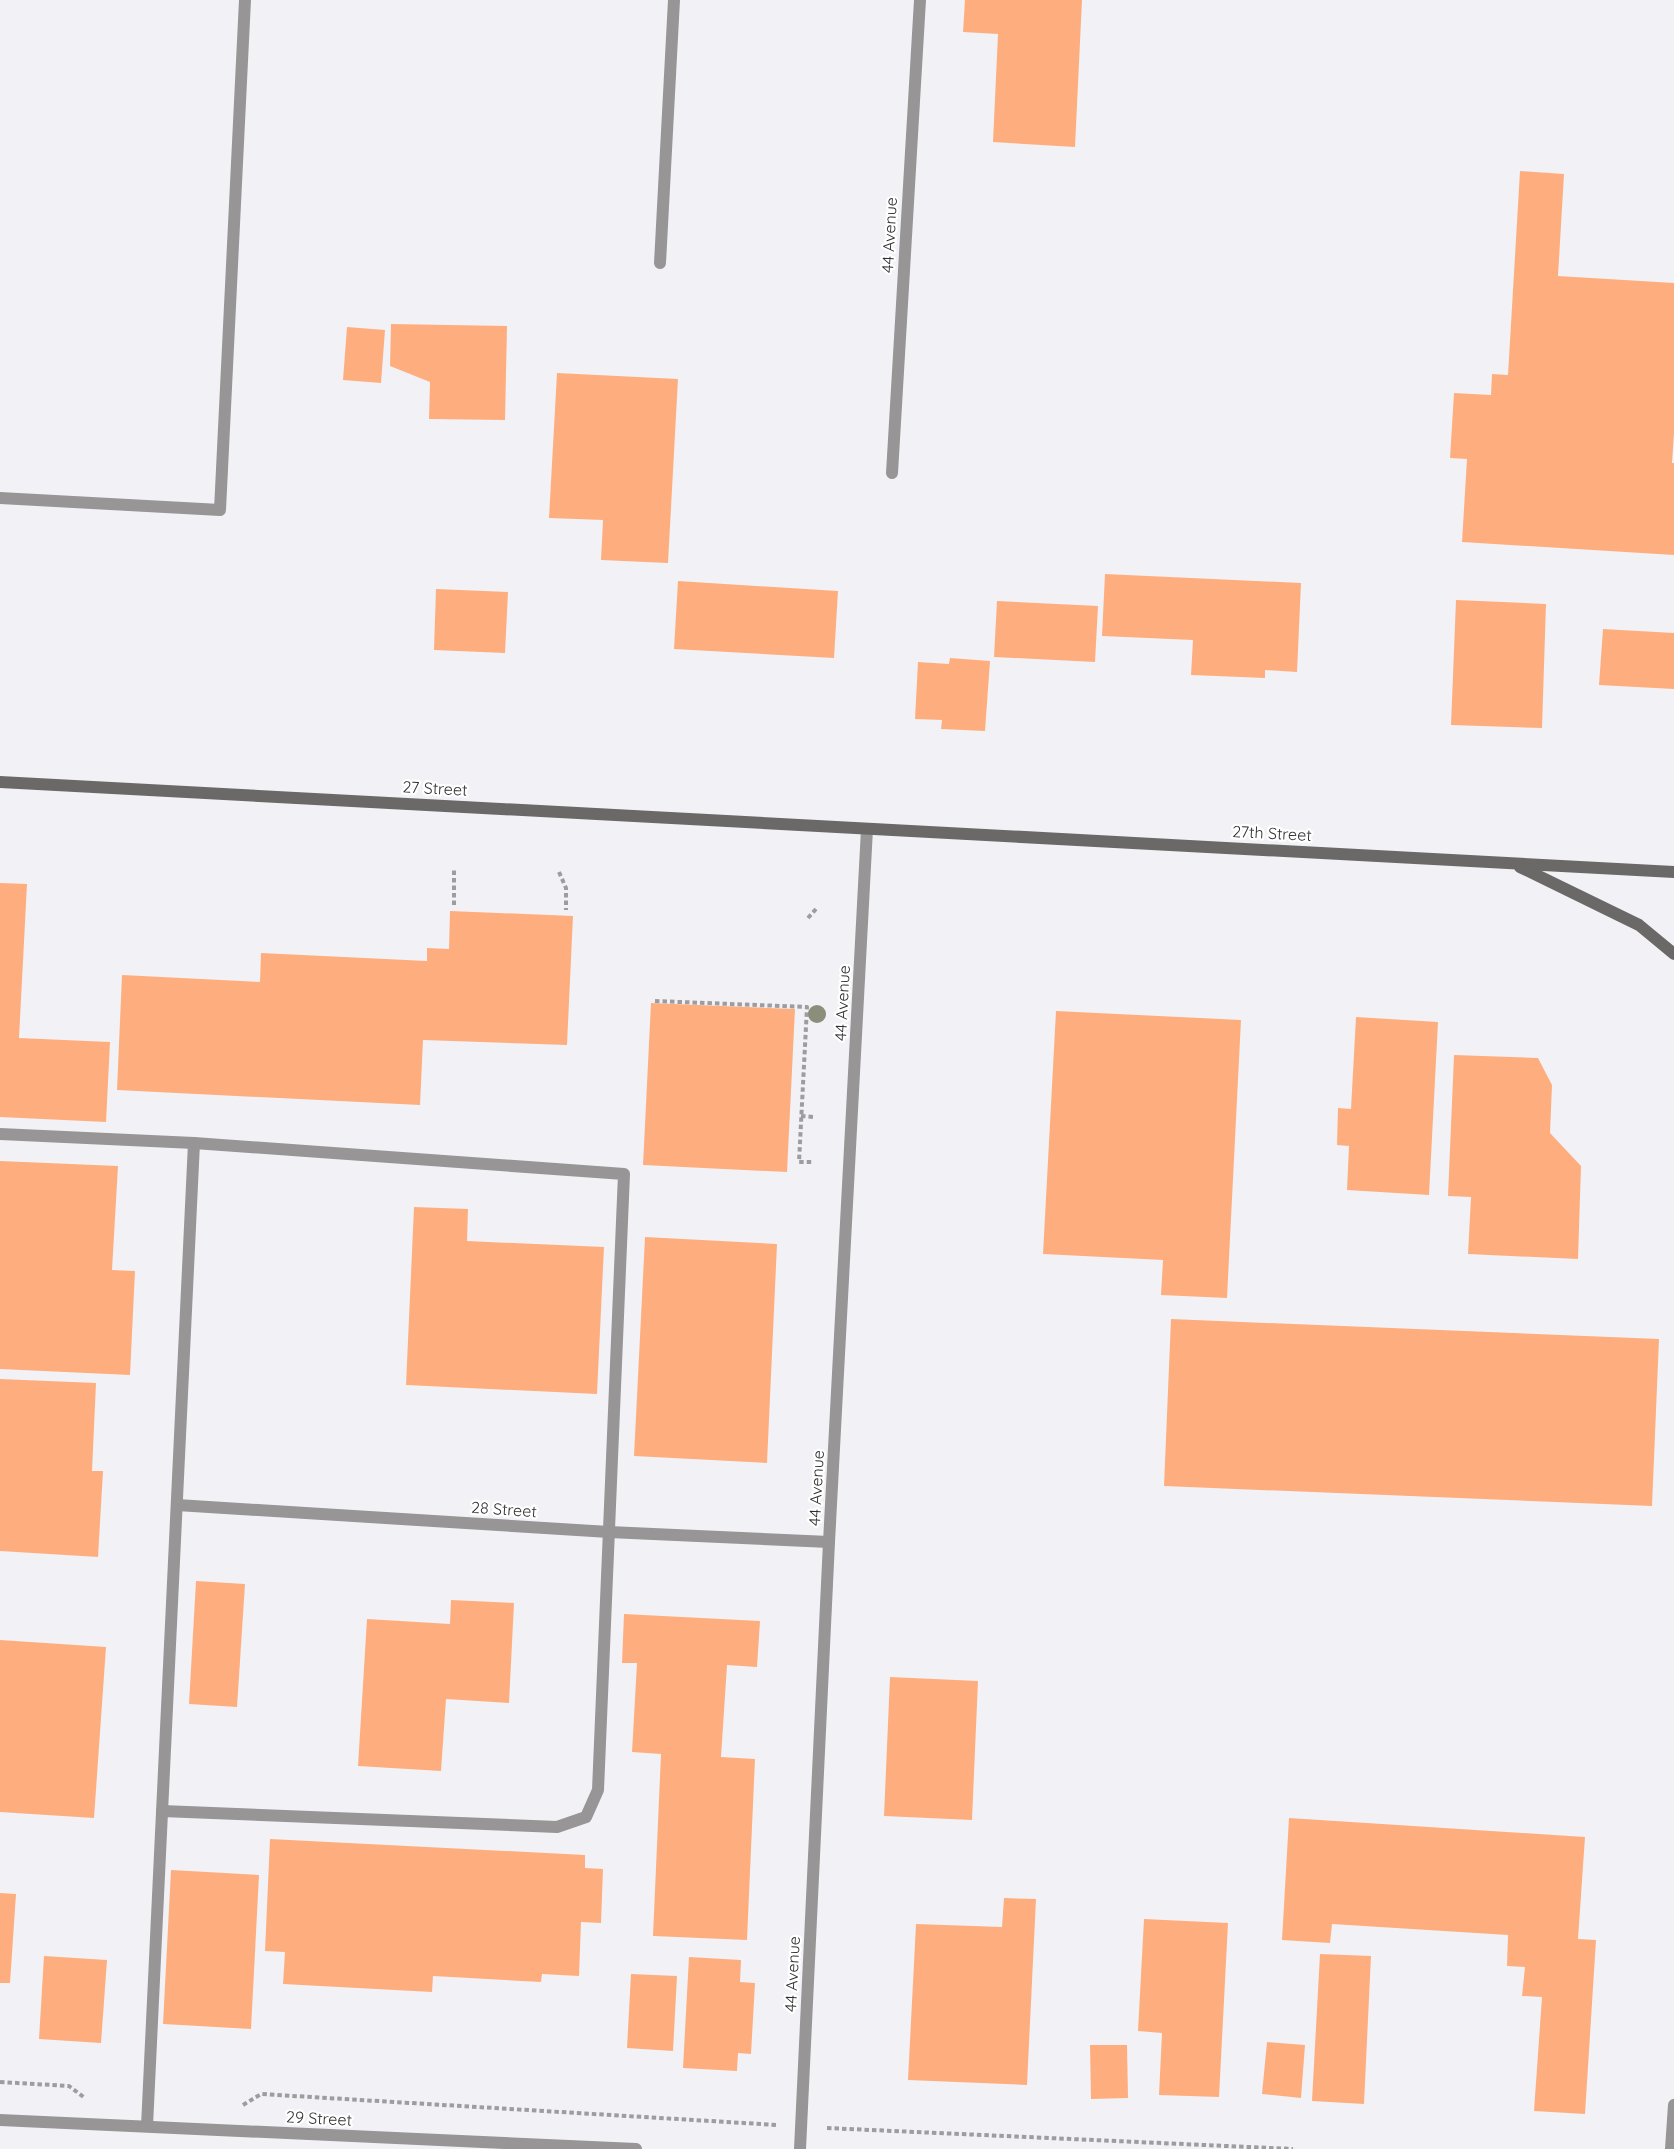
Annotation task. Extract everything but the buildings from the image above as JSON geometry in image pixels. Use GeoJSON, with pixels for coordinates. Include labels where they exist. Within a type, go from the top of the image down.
{"type":"FeatureCollection","features":[{"type":"Feature","properties":{"kind":"main road","name":"27 Street"},"geometry":{"type":"LineString","coordinates":[[0,782],[867,829]]}},
{"type":"Feature","properties":{"kind":"main road","name":"27th Street"},"geometry":{"type":"LineString","coordinates":[[867,829],[1674,872]]}},
{"type":"Feature","properties":{"kind":"main road"},"geometry":{"type":"LineString","coordinates":[[1514,864],[1639,924],[1674,954]]}},
{"type":"Feature","properties":{"kind":"street"},"geometry":{"type":"LineString","coordinates":[[0,498],[220,510],[245,0]]}},
{"type":"Feature","properties":{"kind":"street"},"geometry":{"type":"LineString","coordinates":[[660,263],[674,0]]}},
{"type":"Feature","properties":{"kind":"street","name":"44 Avenue"},"geometry":{"type":"LineString","coordinates":[[892,473],[920,0]]}},
{"type":"Feature","properties":{"kind":"street","name":"44 Avenue"},"geometry":{"type":"LineString","coordinates":[[800,2149],[829,1542],[867,829]]}},
{"type":"Feature","properties":{"kind":"street"},"geometry":{"type":"LineString","coordinates":[[0,1134],[194,1143],[624,1174],[598,1790],[586,1817],[557,1827],[162,1811]]}},
{"type":"Feature","properties":{"kind":"street"},"geometry":{"type":"LineString","coordinates":[[147,2126],[194,1143]]}},
{"type":"Feature","properties":{"kind":"street","name":"28 Street"},"geometry":{"type":"LineString","coordinates":[[177,1505],[609,1532],[829,1542]]}},
{"type":"Feature","properties":{"kind":"street"},"geometry":{"type":"LineString","coordinates":[[1671,2149],[1674,2105]]}},
{"type":"Feature","properties":{"kind":"street","name":"29 Street"},"geometry":{"type":"LineString","coordinates":[[0,2120],[636,2149]]}},
{"type":"Feature","properties":{"kind":"path"},"geometry":{"type":"LineString","coordinates":[[454,868],[454,905]]}},
{"type":"Feature","properties":{"kind":"path"},"geometry":{"type":"LineString","coordinates":[[559,872],[566,888],[566,910]]}},
{"type":"Feature","properties":{"kind":"path"},"geometry":{"type":"LineString","coordinates":[[808,918],[816,909]]}},
{"type":"Feature","properties":{"kind":"path"},"geometry":{"type":"LineString","coordinates":[[655,1001],[807,1007],[799,1162],[813,1162]]}},
{"type":"Feature","properties":{"kind":"path"},"geometry":{"type":"LineString","coordinates":[[801,1116],[814,1117]]}},
{"type":"Feature","properties":{"kind":"path"},"geometry":{"type":"LineString","coordinates":[[0,2082],[69,2086],[89,2101]]}},
{"type":"Feature","properties":{"kind":"path"},"geometry":{"type":"LineString","coordinates":[[236,2109],[261,2094],[761,2124]]}},
{"type":"Feature","properties":{"kind":"path"},"geometry":{"type":"LineString","coordinates":[[835,2128],[1293,2149]]}}]}
